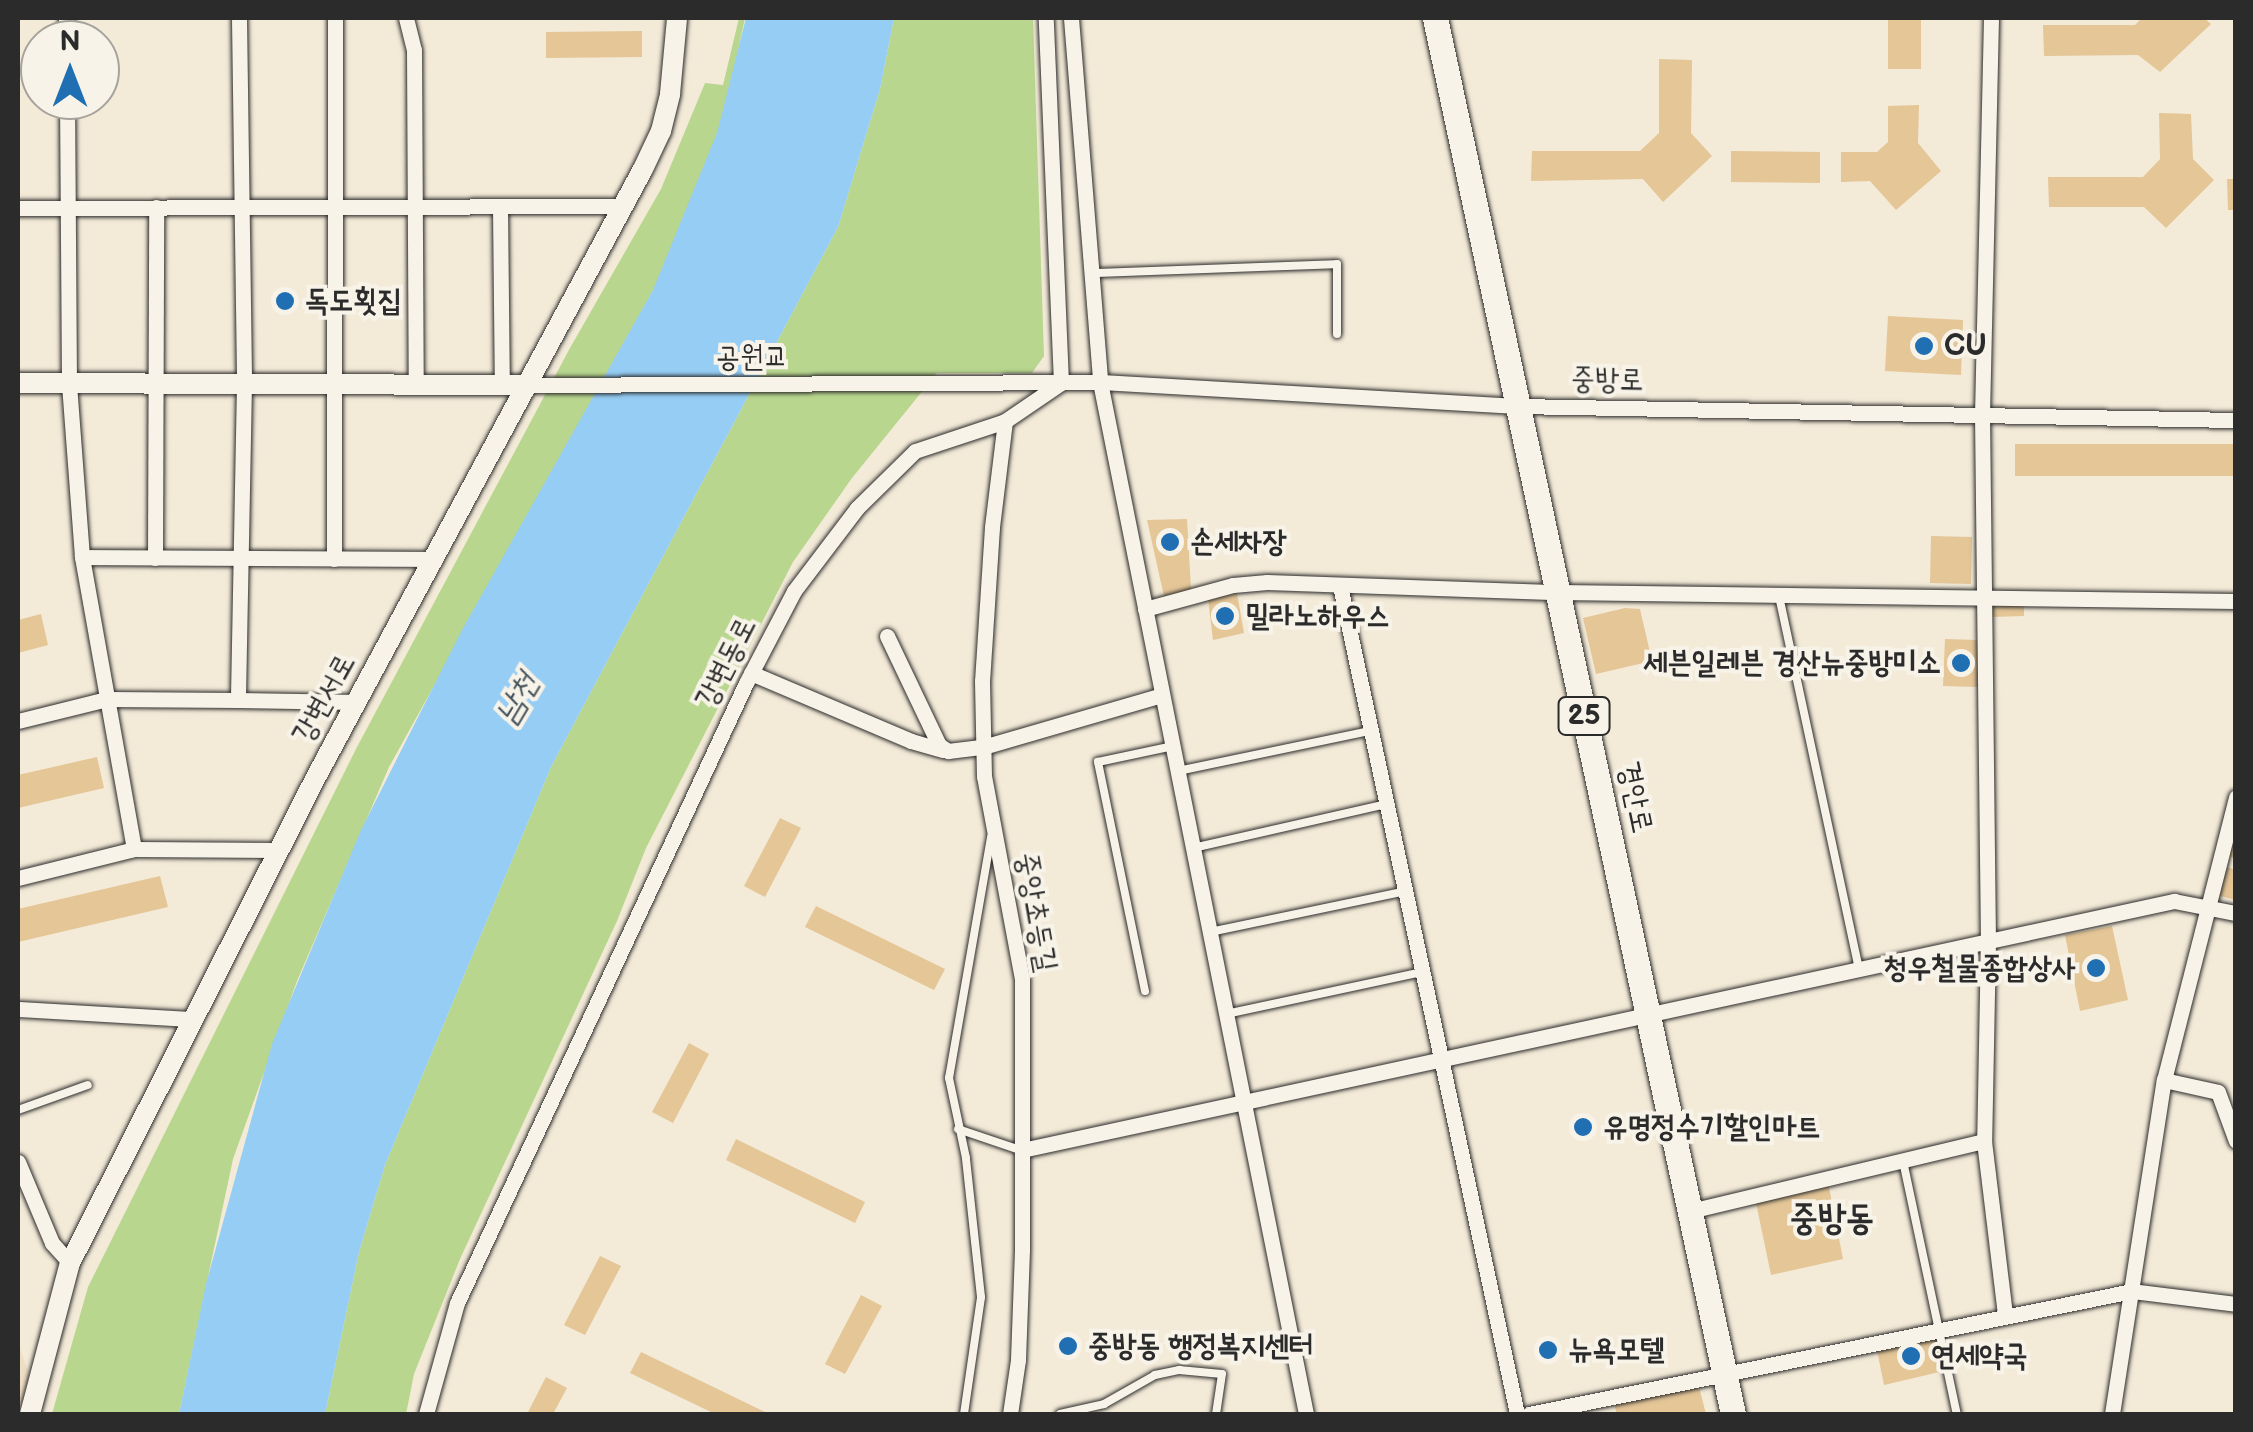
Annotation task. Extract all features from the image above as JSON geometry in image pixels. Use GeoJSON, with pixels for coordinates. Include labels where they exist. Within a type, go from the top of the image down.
{"type":"FeatureCollection","features":[{"type":"Feature","properties":{"kind":"main road","name":"경안로"},"geometry":{"type":"LineString","coordinates":[[1435,18],[1733,1414]]}},
{"type":"Feature","properties":{"kind":"street"},"geometry":{"type":"LineString","coordinates":[[238,700],[244,384],[239,18]]}},
{"type":"Feature","properties":{"kind":"street"},"geometry":{"type":"LineString","coordinates":[[334,559],[335,18]]}},
{"type":"Feature","properties":{"kind":"street"},"geometry":{"type":"LineString","coordinates":[[406,18],[414,50],[416,385]]}},
{"type":"Feature","properties":{"kind":"street","name":"강변서로"},"geometry":{"type":"LineString","coordinates":[[30,1414],[70,1262],[278,850],[661,131],[678,18]]}},
{"type":"Feature","properties":{"kind":"street"},"geometry":{"type":"LineString","coordinates":[[1046,18],[1062,382]]}},
{"type":"Feature","properties":{"kind":"street"},"geometry":{"type":"LineString","coordinates":[[1071,18],[1100,382],[1306,1414]]}},
{"type":"Feature","properties":{"kind":"street"},"geometry":{"type":"LineString","coordinates":[[1991,18],[1982,414],[1988,940],[1984,1141],[2005,1315]]}},
{"type":"Feature","properties":{"kind":"street"},"geometry":{"type":"LineString","coordinates":[[66,120],[69,383],[82,557],[134,849]]}},
{"type":"Feature","properties":{"kind":"street"},"geometry":{"type":"LineString","coordinates":[[500,206],[502,385]]}},
{"type":"Feature","properties":{"kind":"street"},"geometry":{"type":"LineString","coordinates":[[18,208],[624,206]]}},
{"type":"Feature","properties":{"kind":"street"},"geometry":{"type":"LineString","coordinates":[[155,558],[156,207]]}},
{"type":"Feature","properties":{"kind":"street","name":"강변동로"},"geometry":{"type":"LineString","coordinates":[[426,1414],[457,1302],[751,672],[794,591],[857,508],[916,451],[1006,421],[1062,382]]}},
{"type":"Feature","properties":{"kind":"street","name":"중방로"},"geometry":{"type":"LineString","coordinates":[[978,384],[1100,382],[1518,406],[2236,420]]}},
{"type":"Feature","properties":{"kind":"street"},"geometry":{"type":"LineString","coordinates":[[18,383],[526,385]]}},
{"type":"Feature","properties":{"kind":"street","name":"공원교"},"geometry":{"type":"LineString","coordinates":[[526,385],[978,384]]}},
{"type":"Feature","properties":{"kind":"street","name":"중앙초등길"},"geometry":{"type":"LineString","coordinates":[[1006,421],[985,620],[983,747],[993,828],[1022,979],[1018,1360],[1010,1414]]}},
{"type":"Feature","properties":{"kind":"street"},"geometry":{"type":"LineString","coordinates":[[82,557],[434,560]]}},
{"type":"Feature","properties":{"kind":"street"},"geometry":{"type":"LineString","coordinates":[[1145,609],[1250,583],[1558,592],[2236,601]]}},
{"type":"Feature","properties":{"kind":"street"},"geometry":{"type":"LineString","coordinates":[[1340,586],[1518,1414]]}},
{"type":"Feature","properties":{"kind":"street"},"geometry":{"type":"LineString","coordinates":[[887,636],[943,750]]}},
{"type":"Feature","properties":{"kind":"street"},"geometry":{"type":"LineString","coordinates":[[751,672],[911,741],[943,750],[983,747],[1162,695]]}},
{"type":"Feature","properties":{"kind":"street"},"geometry":{"type":"LineString","coordinates":[[18,720],[107,698],[357,702]]}},
{"type":"Feature","properties":{"kind":"street"},"geometry":{"type":"LineString","coordinates":[[2112,1414],[2164,1080],[2236,797]]}},
{"type":"Feature","properties":{"kind":"street"},"geometry":{"type":"LineString","coordinates":[[18,878],[134,849],[278,850]]}},
{"type":"Feature","properties":{"kind":"street"},"geometry":{"type":"LineString","coordinates":[[1022,1150],[2174,901],[2236,913]]}},
{"type":"Feature","properties":{"kind":"street"},"geometry":{"type":"LineString","coordinates":[[18,1009],[191,1019]]}},
{"type":"Feature","properties":{"kind":"street"},"geometry":{"type":"LineString","coordinates":[[2164,1080],[2218,1092],[2236,1142]]}},
{"type":"Feature","properties":{"kind":"street"},"geometry":{"type":"LineString","coordinates":[[1690,1210],[1984,1141]]}},
{"type":"Feature","properties":{"kind":"street"},"geometry":{"type":"LineString","coordinates":[[18,1162],[52,1243],[70,1262]]}},
{"type":"Feature","properties":{"kind":"street"},"geometry":{"type":"LineString","coordinates":[[1529,1414],[1939,1327],[2132,1292],[2236,1304]]}},
{"type":"Feature","properties":{"kind":"lane"},"geometry":{"type":"LineString","coordinates":[[1094,274],[1336,264],[1336,334]]}},
{"type":"Feature","properties":{"kind":"lane"},"geometry":{"type":"LineString","coordinates":[[1780,596],[1860,970]]}},
{"type":"Feature","properties":{"kind":"lane"},"geometry":{"type":"LineString","coordinates":[[1178,772],[1371,730]]}},
{"type":"Feature","properties":{"kind":"lane"},"geometry":{"type":"LineString","coordinates":[[1145,991],[1098,762],[1172,746]]}},
{"type":"Feature","properties":{"kind":"lane"},"geometry":{"type":"LineString","coordinates":[[1193,848],[1387,804]]}},
{"type":"Feature","properties":{"kind":"lane"},"geometry":{"type":"LineString","coordinates":[[964,1414],[981,1297],[966,1158],[950,1078],[993,828]]}},
{"type":"Feature","properties":{"kind":"lane"},"geometry":{"type":"LineString","coordinates":[[1210,932],[1406,891]]}},
{"type":"Feature","properties":{"kind":"lane"},"geometry":{"type":"LineString","coordinates":[[1226,1014],[1423,972]]}},
{"type":"Feature","properties":{"kind":"lane"},"geometry":{"type":"LineString","coordinates":[[18,1110],[88,1085]]}},
{"type":"Feature","properties":{"kind":"lane"},"geometry":{"type":"LineString","coordinates":[[958,1129],[1022,1150]]}},
{"type":"Feature","properties":{"kind":"lane"},"geometry":{"type":"LineString","coordinates":[[1903,1160],[1958,1414]]}},
{"type":"Feature","properties":{"kind":"lane"},"geometry":{"type":"LineString","coordinates":[[1060,1414],[1104,1404],[1155,1375],[1178,1370],[1222,1374],[1216,1414]]}},
{"type":"Feature","properties":{"kind":"shaded area"},"geometry":{"type":"Polygon","coordinates":[[[18,1343],[35,1391],[30,1414],[18,1414],[18,1343]]]}},
{"type":"Feature","properties":{"kind":"green space"},"geometry":{"type":"Polygon","coordinates":[[[739,18],[745,18],[724,116],[667,265],[389,767],[297,981],[233,1159],[179,1414],[52,1414],[88,1287],[356,749],[570,348],[661,189],[705,83],[723,85],[739,18]]]}},
{"type":"Feature","properties":{"kind":"green space"},"geometry":{"type":"Polygon","coordinates":[[[894,18],[1033,18],[1044,356],[1032,373],[937,373],[852,478],[793,562],[646,848],[617,921],[460,1259],[414,1374],[406,1414],[325,1414],[359,1252],[385,1165],[551,767],[838,227],[880,89],[894,18]]]}},
{"type":"Feature","properties":{"kind":"water","name":"남천"},"geometry":{"type":"Polygon","coordinates":[[[746,18],[894,18],[880,89],[838,227],[551,767],[385,1165],[359,1252],[325,1414],[179,1414],[206,1284],[272,1044],[361,830],[462,630],[653,290],[717,133],[746,18]]]}},
{"type":"Feature","properties":{"kind":"building"},"geometry":{"type":"Polygon","coordinates":[[[1888,18],[1921,18],[1921,69],[1888,69],[1888,18]]]}},
{"type":"Feature","properties":{"kind":"building"},"geometry":{"type":"Polygon","coordinates":[[[2142,18],[2204,18],[2211,24],[2160,72],[2138,55],[2044,56],[2043,25],[2135,25],[2142,18]]]}},
{"type":"Feature","properties":{"kind":"building"},"geometry":{"type":"Polygon","coordinates":[[[642,31],[642,57],[546,58],[546,32],[642,31]]]}},
{"type":"Feature","properties":{"kind":"building"},"geometry":{"type":"Polygon","coordinates":[[[1659,59],[1692,60],[1691,133],[1712,156],[1663,202],[1643,179],[1531,181],[1532,151],[1640,151],[1659,133],[1659,59]]]}},
{"type":"Feature","properties":{"kind":"building"},"geometry":{"type":"Polygon","coordinates":[[[1919,105],[1918,143],[1941,171],[1896,210],[1870,181],[1841,182],[1841,152],[1877,152],[1888,142],[1888,106],[1919,105]]]}},
{"type":"Feature","properties":{"kind":"building"},"geometry":{"type":"Polygon","coordinates":[[[2159,113],[2191,114],[2193,159],[2214,180],[2166,228],[2144,207],[2049,207],[2048,177],[2143,177],[2160,159],[2159,113]]]}},
{"type":"Feature","properties":{"kind":"building"},"geometry":{"type":"Polygon","coordinates":[[[1731,151],[1820,152],[1820,183],[1731,182],[1731,151]]]}},
{"type":"Feature","properties":{"kind":"building"},"geometry":{"type":"Polygon","coordinates":[[[2227,179],[2236,179],[2236,210],[2228,210],[2227,179]]]}},
{"type":"Feature","properties":{"kind":"building","name":"CU"},"geometry":{"type":"Polygon","coordinates":[[[1888,316],[1963,320],[1961,375],[1885,371],[1888,316]]]}},
{"type":"Feature","properties":{"kind":"building"},"geometry":{"type":"Polygon","coordinates":[[[2015,444],[2236,444],[2236,476],[2015,476],[2015,444]]]}},
{"type":"Feature","properties":{"kind":"building","name":"손세차장"},"geometry":{"type":"Polygon","coordinates":[[[1187,519],[1191,589],[1165,601],[1147,520],[1187,519]]]}},
{"type":"Feature","properties":{"kind":"building"},"geometry":{"type":"Polygon","coordinates":[[[1931,536],[1972,537],[1971,584],[1930,583],[1931,536]]]}},
{"type":"Feature","properties":{"kind":"building","name":"밀라노하우스"},"geometry":{"type":"Polygon","coordinates":[[[1237,593],[1244,633],[1213,640],[1208,599],[1237,593]]]}},
{"type":"Feature","properties":{"kind":"building"},"geometry":{"type":"Polygon","coordinates":[[[1990,599],[2024,599],[2024,616],[1990,617],[1990,599]]]}},
{"type":"Feature","properties":{"kind":"building"},"geometry":{"type":"Polygon","coordinates":[[[1625,608],[1640,609],[1652,661],[1596,674],[1583,618],[1625,608]]]}},
{"type":"Feature","properties":{"kind":"building"},"geometry":{"type":"Polygon","coordinates":[[[41,614],[48,645],[18,653],[18,620],[41,614]]]}},
{"type":"Feature","properties":{"kind":"building","name":"세븐일레븐 경산뉴중방미소"},"geometry":{"type":"Polygon","coordinates":[[[1945,639],[1979,640],[1978,687],[1943,686],[1945,639]]]}},
{"type":"Feature","properties":{"kind":"building"},"geometry":{"type":"Polygon","coordinates":[[[97,757],[104,788],[18,808],[18,775],[97,757]]]}},
{"type":"Feature","properties":{"kind":"building"},"geometry":{"type":"Polygon","coordinates":[[[780,818],[801,828],[765,897],[744,886],[780,818]]]}},
{"type":"Feature","properties":{"kind":"building"},"geometry":{"type":"Polygon","coordinates":[[[2236,819],[2236,858],[2225,856],[2236,819]]]}},
{"type":"Feature","properties":{"kind":"building"},"geometry":{"type":"Polygon","coordinates":[[[2220,865],[2236,870],[2236,900],[2212,894],[2220,865]]]}},
{"type":"Feature","properties":{"kind":"building"},"geometry":{"type":"Polygon","coordinates":[[[160,876],[168,907],[18,942],[18,909],[160,876]]]}},
{"type":"Feature","properties":{"kind":"building"},"geometry":{"type":"Polygon","coordinates":[[[816,906],[945,969],[934,990],[805,927],[816,906]]]}},
{"type":"Feature","properties":{"kind":"building","name":"청우철물종합상사"},"geometry":{"type":"Polygon","coordinates":[[[2112,926],[2128,1000],[2080,1011],[2065,935],[2112,926]]]}},
{"type":"Feature","properties":{"kind":"building"},"geometry":{"type":"Polygon","coordinates":[[[689,1043],[709,1054],[673,1123],[652,1112],[689,1043]]]}},
{"type":"Feature","properties":{"kind":"building"},"geometry":{"type":"Polygon","coordinates":[[[736,1139],[865,1202],[855,1223],[726,1160],[736,1139]]]}},
{"type":"Feature","properties":{"kind":"building"},"geometry":{"type":"Polygon","coordinates":[[[1828,1182],[1843,1259],[1771,1275],[1755,1198],[1828,1182]]]}},
{"type":"Feature","properties":{"kind":"building"},"geometry":{"type":"Polygon","coordinates":[[[600,1256],[621,1266],[585,1335],[564,1325],[600,1256]]]}},
{"type":"Feature","properties":{"kind":"building"},"geometry":{"type":"Polygon","coordinates":[[[861,1295],[882,1306],[845,1374],[825,1364],[861,1295]]]}},
{"type":"Feature","properties":{"kind":"building","name":"연세약국"},"geometry":{"type":"Polygon","coordinates":[[[1939,1327],[1948,1370],[1884,1385],[1875,1341],[1939,1327]]]}},
{"type":"Feature","properties":{"kind":"building"},"geometry":{"type":"Polygon","coordinates":[[[641,1352],[769,1414],[715,1414],[630,1373],[641,1352]]]}},
{"type":"Feature","properties":{"kind":"building"},"geometry":{"type":"Polygon","coordinates":[[[546,1377],[567,1388],[553,1414],[527,1414],[546,1377]]]}},
{"type":"Feature","properties":{"kind":"building"},"geometry":{"type":"Polygon","coordinates":[[[1699,1387],[1706,1414],[1617,1414],[1614,1404],[1699,1387]]]}},
{"type":"Feature","properties":{"kind":"place","name":"독도횟집"},"geometry":{"type":"Point","coordinates":[285,301]}},
{"type":"Feature","properties":{"kind":"place","name":"CU"},"geometry":{"type":"Point","coordinates":[1924,346]}},
{"type":"Feature","properties":{"kind":"place","name":"손세차장"},"geometry":{"type":"Point","coordinates":[1170,542]}},
{"type":"Feature","properties":{"kind":"place","name":"밀라노하우스"},"geometry":{"type":"Point","coordinates":[1225,616]}},
{"type":"Feature","properties":{"kind":"place","name":"세븐일레븐 경산뉴중방미소"},"geometry":{"type":"Point","coordinates":[1961,663]}},
{"type":"Feature","properties":{"kind":"place","name":"청우철물종합상사"},"geometry":{"type":"Point","coordinates":[2096,968]}},
{"type":"Feature","properties":{"kind":"place","name":"유명정수기할인마트"},"geometry":{"type":"Point","coordinates":[1583,1127]}},
{"type":"Feature","properties":{"kind":"place","name":"중방동 행정복지센터"},"geometry":{"type":"Point","coordinates":[1068,1346]}},
{"type":"Feature","properties":{"kind":"place","name":"뉴욕모텔"},"geometry":{"type":"Point","coordinates":[1548,1350]}},
{"type":"Feature","properties":{"kind":"place","name":"연세약국"},"geometry":{"type":"Point","coordinates":[1911,1356]}},
{"type":"Feature","properties":{"kind":"district","name":"중방동"},"geometry":{"type":"Point","coordinates":[1832,1219]}}]}
